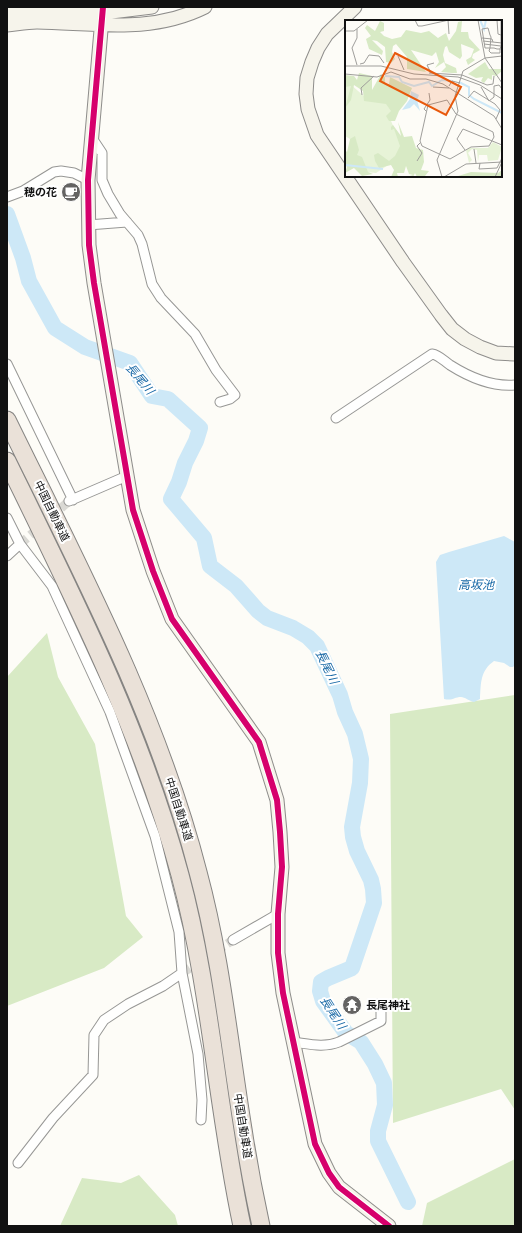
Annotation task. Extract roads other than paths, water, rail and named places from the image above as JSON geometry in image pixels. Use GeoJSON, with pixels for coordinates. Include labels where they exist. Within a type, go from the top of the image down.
{"type":"FeatureCollection","features":[{"type":"Feature","properties":{"kind":"highway","name":"中国自動車道"},"geometry":{"type":"LineString","coordinates":[[7,420],[80,568],[122,658],[159,747],[182,816],[198,872],[217,952],[243,1129],[261,1226]]}},
{"type":"Feature","properties":{"kind":"highway","name":"中国自動車道"},"geometry":{"type":"LineString","coordinates":[[7,461],[104,664],[157,796],[179,870],[190,916],[204,992],[218,1092],[242,1226]]}},
{"type":"Feature","properties":{"kind":"highway"},"geometry":{"type":"LineString","coordinates":[[218,1092],[225,1187],[230,1226]]}},
{"type":"Feature","properties":{"kind":"street"},"geometry":{"type":"LineString","coordinates":[[7,24],[103,15],[152,7]]}},
{"type":"Feature","properties":{"kind":"street"},"geometry":{"type":"LineString","coordinates":[[7,13],[34,11],[103,15],[140,25],[166,22],[192,14],[205,7]]}},
{"type":"Feature","properties":{"kind":"street"},"geometry":{"type":"LineString","coordinates":[[345,176],[317,135],[308,109],[306,94],[307,78],[318,48],[327,34],[355,7]]}},
{"type":"Feature","properties":{"kind":"street"},"geometry":{"type":"LineString","coordinates":[[103,15],[88,180],[89,244],[94,283],[133,510],[153,571],[172,619],[259,742],[277,800],[282,867],[278,914],[278,953],[283,993],[315,1144],[329,1174],[339,1187],[389,1226]]}},
{"type":"Feature","properties":{"kind":"street"},"geometry":{"type":"LineString","coordinates":[[92,138],[102,153],[102,180],[108,194],[120,214],[138,235],[142,244],[150,278],[161,298],[195,334],[216,370],[235,395],[230,399],[220,402]]}},
{"type":"Feature","properties":{"kind":"street"},"geometry":{"type":"LineString","coordinates":[[7,197],[23,191],[54,172],[61,171],[74,173],[88,180]]}},
{"type":"Feature","properties":{"kind":"street"},"geometry":{"type":"LineString","coordinates":[[345,177],[403,262],[452,329],[465,339],[480,347],[496,353],[515,354]]}},
{"type":"Feature","properties":{"kind":"street"},"geometry":{"type":"LineString","coordinates":[[88,225],[127,222]]}},
{"type":"Feature","properties":{"kind":"street"},"geometry":{"type":"LineString","coordinates":[[336,418],[432,354],[437,355],[449,364],[472,377],[491,383],[509,385],[515,384]]}},
{"type":"Feature","properties":{"kind":"street"},"geometry":{"type":"LineString","coordinates":[[7,364],[71,500],[127,476]]}},
{"type":"Feature","properties":{"kind":"street"},"geometry":{"type":"LineString","coordinates":[[7,518],[20,544],[52,586],[110,712],[155,836],[179,932],[182,973],[198,1054],[202,1100],[201,1120]]}},
{"type":"Feature","properties":{"kind":"street"},"geometry":{"type":"LineString","coordinates":[[7,556],[20,544]]}},
{"type":"Feature","properties":{"kind":"street"},"geometry":{"type":"LineString","coordinates":[[233,940],[278,914]]}},
{"type":"Feature","properties":{"kind":"street"},"geometry":{"type":"LineString","coordinates":[[18,1163],[53,1118],[92,1075],[94,1035],[104,1020],[128,1004],[163,986],[182,973]]}},
{"type":"Feature","properties":{"kind":"street"},"geometry":{"type":"LineString","coordinates":[[293,1042],[323,1046],[333,1045],[381,1021],[381,1011],[378,1004]]}},
{"type":"Feature","properties":{"kind":"water","name":"高坂池"},"geometry":{"type":"Polygon","coordinates":[[[504,536],[515,542],[515,665],[510,667],[504,663],[494,661],[489,665],[482,678],[480,699],[474,702],[461,697],[449,700],[444,699],[436,562],[440,555],[504,536]]]}},
{"type":"Feature","properties":{"kind":"waterway","name":"長尾川"},"geometry":{"type":"LineString","coordinates":[[7,214],[23,258],[29,281],[55,328],[85,347],[130,363],[152,396],[168,399],[200,428],[196,441],[185,463],[179,482],[171,499],[204,538],[210,566],[236,586],[258,611],[267,618],[293,628],[308,637],[317,646],[340,695],[345,712],[355,734],[361,759],[360,783],[352,827],[357,851],[371,880],[374,903],[352,968],[321,982],[320,991],[323,1001],[346,1033],[361,1042],[375,1064],[384,1083],[385,1105],[378,1131],[378,1141],[408,1202]]}},
{"type":"Feature","properties":{"kind":"tunnel"},"geometry":{"type":"LineString","coordinates":[[51,517],[69,501]]}},
{"type":"Feature","properties":{"kind":"tunnel"},"geometry":{"type":"LineString","coordinates":[[20,544],[42,525]]}},
{"type":"Feature","properties":{"kind":"tunnel"},"geometry":{"type":"LineString","coordinates":[[182,973],[233,940]]}},
{"type":"Feature","properties":{"kind":"place","name":"穂の花"},"geometry":{"type":"Point","coordinates":[71,192]}},
{"type":"Feature","properties":{"kind":"place","name":"長尾神社"},"geometry":{"type":"Point","coordinates":[352,1005]}}]}
